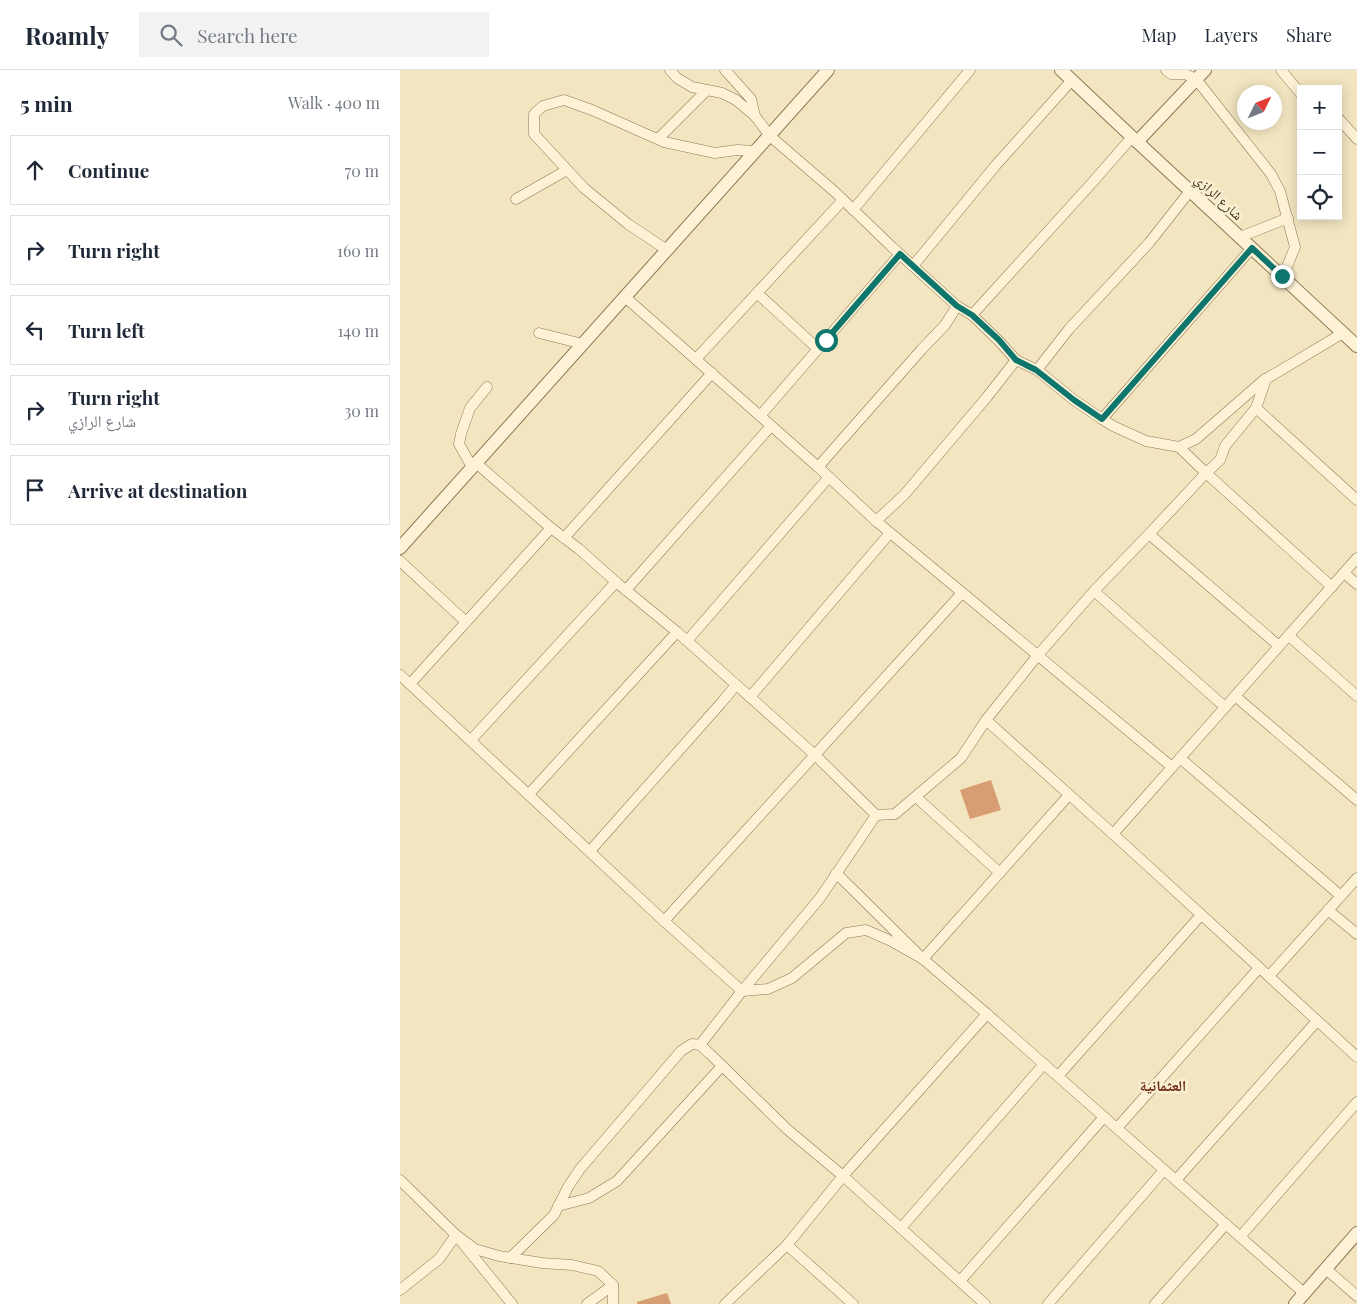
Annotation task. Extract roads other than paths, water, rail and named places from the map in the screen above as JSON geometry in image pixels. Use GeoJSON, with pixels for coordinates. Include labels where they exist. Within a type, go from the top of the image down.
{"type":"FeatureCollection","features":[{"type":"Feature","properties":{"kind":"street"},"geometry":{"type":"LineString","coordinates":[[670,70],[677,78],[692,87],[722,93],[736,100],[755,116],[770,136],[843,200],[957,306],[972,315],[999,340],[1016,360],[1036,370],[1074,400],[1113,426],[1146,441],[1179,447],[1332,587]]}},
{"type":"Feature","properties":{"kind":"street"},"geometry":{"type":"LineString","coordinates":[[725,70],[751,99],[755,116]]}},
{"type":"Feature","properties":{"kind":"street"},"geometry":{"type":"LineString","coordinates":[[400,548],[828,70]]}},
{"type":"Feature","properties":{"kind":"street"},"geometry":{"type":"LineString","coordinates":[[853,210],[970,70]]}},
{"type":"Feature","properties":{"kind":"street","name":"شارع الرازي"},"geometry":{"type":"LineString","coordinates":[[1061,70],[1357,346]]}},
{"type":"Feature","properties":{"kind":"street"},"geometry":{"type":"LineString","coordinates":[[1166,70],[1171,74],[1201,75]]}},
{"type":"Feature","properties":{"kind":"street"},"geometry":{"type":"LineString","coordinates":[[1281,70],[1297,89]]}},
{"type":"Feature","properties":{"kind":"street"},"geometry":{"type":"LineString","coordinates":[[972,315],[1085,192],[1201,75]]}},
{"type":"Feature","properties":{"kind":"street"},"geometry":{"type":"LineString","coordinates":[[1201,75],[1272,174],[1280,191],[1295,247],[1282,276]]}},
{"type":"Feature","properties":{"kind":"street"},"geometry":{"type":"LineString","coordinates":[[914,266],[996,165],[1072,80]]}},
{"type":"Feature","properties":{"kind":"street"},"geometry":{"type":"LineString","coordinates":[[658,139],[706,90]]}},
{"type":"Feature","properties":{"kind":"street"},"geometry":{"type":"LineString","coordinates":[[667,250],[628,224],[584,188],[534,134],[534,114],[543,106],[564,100],[592,110],[664,142],[715,153],[737,150],[756,151]]}},
{"type":"Feature","properties":{"kind":"street"},"geometry":{"type":"LineString","coordinates":[[1342,122],[1357,139]]}},
{"type":"Feature","properties":{"kind":"street"},"geometry":{"type":"LineString","coordinates":[[516,199],[567,170]]}},
{"type":"Feature","properties":{"kind":"street"},"geometry":{"type":"LineString","coordinates":[[1036,370],[1070,328],[1149,243],[1190,191]]}},
{"type":"Feature","properties":{"kind":"street"},"geometry":{"type":"LineString","coordinates":[[696,359],[843,200]]}},
{"type":"Feature","properties":{"kind":"street"},"geometry":{"type":"LineString","coordinates":[[1240,237],[1288,218]]}},
{"type":"Feature","properties":{"kind":"street"},"geometry":{"type":"LineString","coordinates":[[1102,419],[1252,248]]}},
{"type":"Feature","properties":{"kind":"street"},"geometry":{"type":"LineString","coordinates":[[760,416],[900,254]]}},
{"type":"Feature","properties":{"kind":"street"},"geometry":{"type":"LineString","coordinates":[[757,293],[818,349]]}},
{"type":"Feature","properties":{"kind":"street"},"geometry":{"type":"LineString","coordinates":[[626,297],[818,467],[876,521],[1172,767]]}},
{"type":"Feature","properties":{"kind":"street"},"geometry":{"type":"LineString","coordinates":[[818,467],[945,325],[957,306]]}},
{"type":"Feature","properties":{"kind":"street"},"geometry":{"type":"LineString","coordinates":[[539,333],[583,344]]}},
{"type":"Feature","properties":{"kind":"street"},"geometry":{"type":"LineString","coordinates":[[1179,447],[1196,439],[1266,379],[1343,333]]}},
{"type":"Feature","properties":{"kind":"street"},"geometry":{"type":"LineString","coordinates":[[876,521],[904,495],[1016,360]]}},
{"type":"Feature","properties":{"kind":"street"},"geometry":{"type":"LineString","coordinates":[[564,538],[712,373]]}},
{"type":"Feature","properties":{"kind":"street"},"geometry":{"type":"LineString","coordinates":[[486,387],[470,408],[460,434],[459,444],[474,465],[550,528],[580,549],[616,582],[677,632],[814,755],[876,815],[896,814],[961,758],[986,720],[1094,591],[1220,460],[1225,446],[1256,408],[1266,379]]}},
{"type":"Feature","properties":{"kind":"street"},"geometry":{"type":"LineString","coordinates":[[1256,408],[1357,500]]}},
{"type":"Feature","properties":{"kind":"street"},"geometry":{"type":"LineString","coordinates":[[626,590],[772,426]]}},
{"type":"Feature","properties":{"kind":"street"},"geometry":{"type":"LineString","coordinates":[[687,641],[829,477]]}},
{"type":"Feature","properties":{"kind":"street"},"geometry":{"type":"LineString","coordinates":[[410,684],[550,528]]}},
{"type":"Feature","properties":{"kind":"street"},"geometry":{"type":"LineString","coordinates":[[750,697],[890,533]]}},
{"type":"Feature","properties":{"kind":"street"},"geometry":{"type":"LineString","coordinates":[[1150,534],[1279,646]]}},
{"type":"Feature","properties":{"kind":"street"},"geometry":{"type":"LineString","coordinates":[[1113,834],[1357,558]]}},
{"type":"Feature","properties":{"kind":"street"},"geometry":{"type":"LineString","coordinates":[[400,561],[466,622]]}},
{"type":"Feature","properties":{"kind":"street"},"geometry":{"type":"LineString","coordinates":[[1344,573],[1357,584]]}},
{"type":"Feature","properties":{"kind":"street"},"geometry":{"type":"LineString","coordinates":[[471,740],[616,582]]}},
{"type":"Feature","properties":{"kind":"street"},"geometry":{"type":"LineString","coordinates":[[1094,591],[1225,707]]}},
{"type":"Feature","properties":{"kind":"street"},"geometry":{"type":"LineString","coordinates":[[664,921],[962,592]]}},
{"type":"Feature","properties":{"kind":"street"},"geometry":{"type":"LineString","coordinates":[[529,794],[677,632]]}},
{"type":"Feature","properties":{"kind":"street"},"geometry":{"type":"LineString","coordinates":[[1289,636],[1357,696]]}},
{"type":"Feature","properties":{"kind":"street"},"geometry":{"type":"LineString","coordinates":[[400,675],[664,921],[742,991],[768,989],[792,978],[846,933],[866,930],[891,941],[922,959]]}},
{"type":"Feature","properties":{"kind":"street"},"geometry":{"type":"LineString","coordinates":[[590,851],[736,685]]}},
{"type":"Feature","properties":{"kind":"street"},"geometry":{"type":"LineString","coordinates":[[1235,696],[1357,800]]}},
{"type":"Feature","properties":{"kind":"street"},"geometry":{"type":"LineString","coordinates":[[986,720],[1357,1057]]}},
{"type":"Feature","properties":{"kind":"street"},"geometry":{"type":"LineString","coordinates":[[1180,758],[1341,896]]}},
{"type":"Feature","properties":{"kind":"street"},"geometry":{"type":"LineString","coordinates":[[922,959],[1069,795]]}},
{"type":"Feature","properties":{"kind":"street"},"geometry":{"type":"LineString","coordinates":[[916,797],[1000,873]]}},
{"type":"Feature","properties":{"kind":"street"},"geometry":{"type":"LineString","coordinates":[[700,1045],[742,991],[820,898],[876,815]]}},
{"type":"Feature","properties":{"kind":"street"},"geometry":{"type":"LineString","coordinates":[[836,873],[922,959],[1304,1293]]}},
{"type":"Feature","properties":{"kind":"street"},"geometry":{"type":"LineString","coordinates":[[1269,976],[1357,878]]}},
{"type":"Feature","properties":{"kind":"street"},"geometry":{"type":"LineString","coordinates":[[1328,910],[1357,934]]}},
{"type":"Feature","properties":{"kind":"street"},"geometry":{"type":"LineString","coordinates":[[1058,1076],[1201,914]]}},
{"type":"Feature","properties":{"kind":"street"},"geometry":{"type":"LineString","coordinates":[[1117,1128],[1260,968]]}},
{"type":"Feature","properties":{"kind":"street"},"geometry":{"type":"LineString","coordinates":[[727,1303],[787,1245],[843,1176],[987,1014]]}},
{"type":"Feature","properties":{"kind":"street"},"geometry":{"type":"LineString","coordinates":[[1176,1180],[1317,1021]]}},
{"type":"Feature","properties":{"kind":"street"},"geometry":{"type":"LineString","coordinates":[[510,1258],[554,1215],[568,1187],[580,1169],[681,1050],[692,1044],[700,1045],[788,1130],[843,1176],[985,1304]]}},
{"type":"Feature","properties":{"kind":"street"},"geometry":{"type":"LineString","coordinates":[[900,1228],[1044,1064]]}},
{"type":"Feature","properties":{"kind":"street"},"geometry":{"type":"LineString","coordinates":[[558,1206],[589,1198],[616,1182],[722,1066]]}},
{"type":"Feature","properties":{"kind":"street"},"geometry":{"type":"LineString","coordinates":[[1240,1237],[1357,1102]]}},
{"type":"Feature","properties":{"kind":"street"},"geometry":{"type":"LineString","coordinates":[[960,1281],[1104,1117]]}},
{"type":"Feature","properties":{"kind":"street"},"geometry":{"type":"LineString","coordinates":[[1048,1304],[1164,1170]]}},
{"type":"Feature","properties":{"kind":"street"},"geometry":{"type":"LineString","coordinates":[[400,1180],[456,1235],[512,1304]]}},
{"type":"Feature","properties":{"kind":"street"},"geometry":{"type":"LineString","coordinates":[[1155,1304],[1226,1224]]}},
{"type":"Feature","properties":{"kind":"street"},"geometry":{"type":"LineString","coordinates":[[1295,1304],[1357,1233]]}},
{"type":"Feature","properties":{"kind":"street"},"geometry":{"type":"LineString","coordinates":[[456,1235],[475,1248],[510,1258],[598,1271],[613,1285],[613,1304]]}},
{"type":"Feature","properties":{"kind":"street"},"geometry":{"type":"LineString","coordinates":[[400,1290],[439,1259],[456,1235]]}},
{"type":"Feature","properties":{"kind":"street"},"geometry":{"type":"LineString","coordinates":[[787,1245],[853,1304]]}},
{"type":"Feature","properties":{"kind":"street"},"geometry":{"type":"LineString","coordinates":[[1326,1269],[1357,1296]]}},
{"type":"Feature","properties":{"kind":"street"},"geometry":{"type":"LineString","coordinates":[[587,1304],[613,1285]]}},
{"type":"Feature","properties":{"kind":"district","name":"العثمانية"},"geometry":{"type":"Point","coordinates":[1163,1086]}}]}
